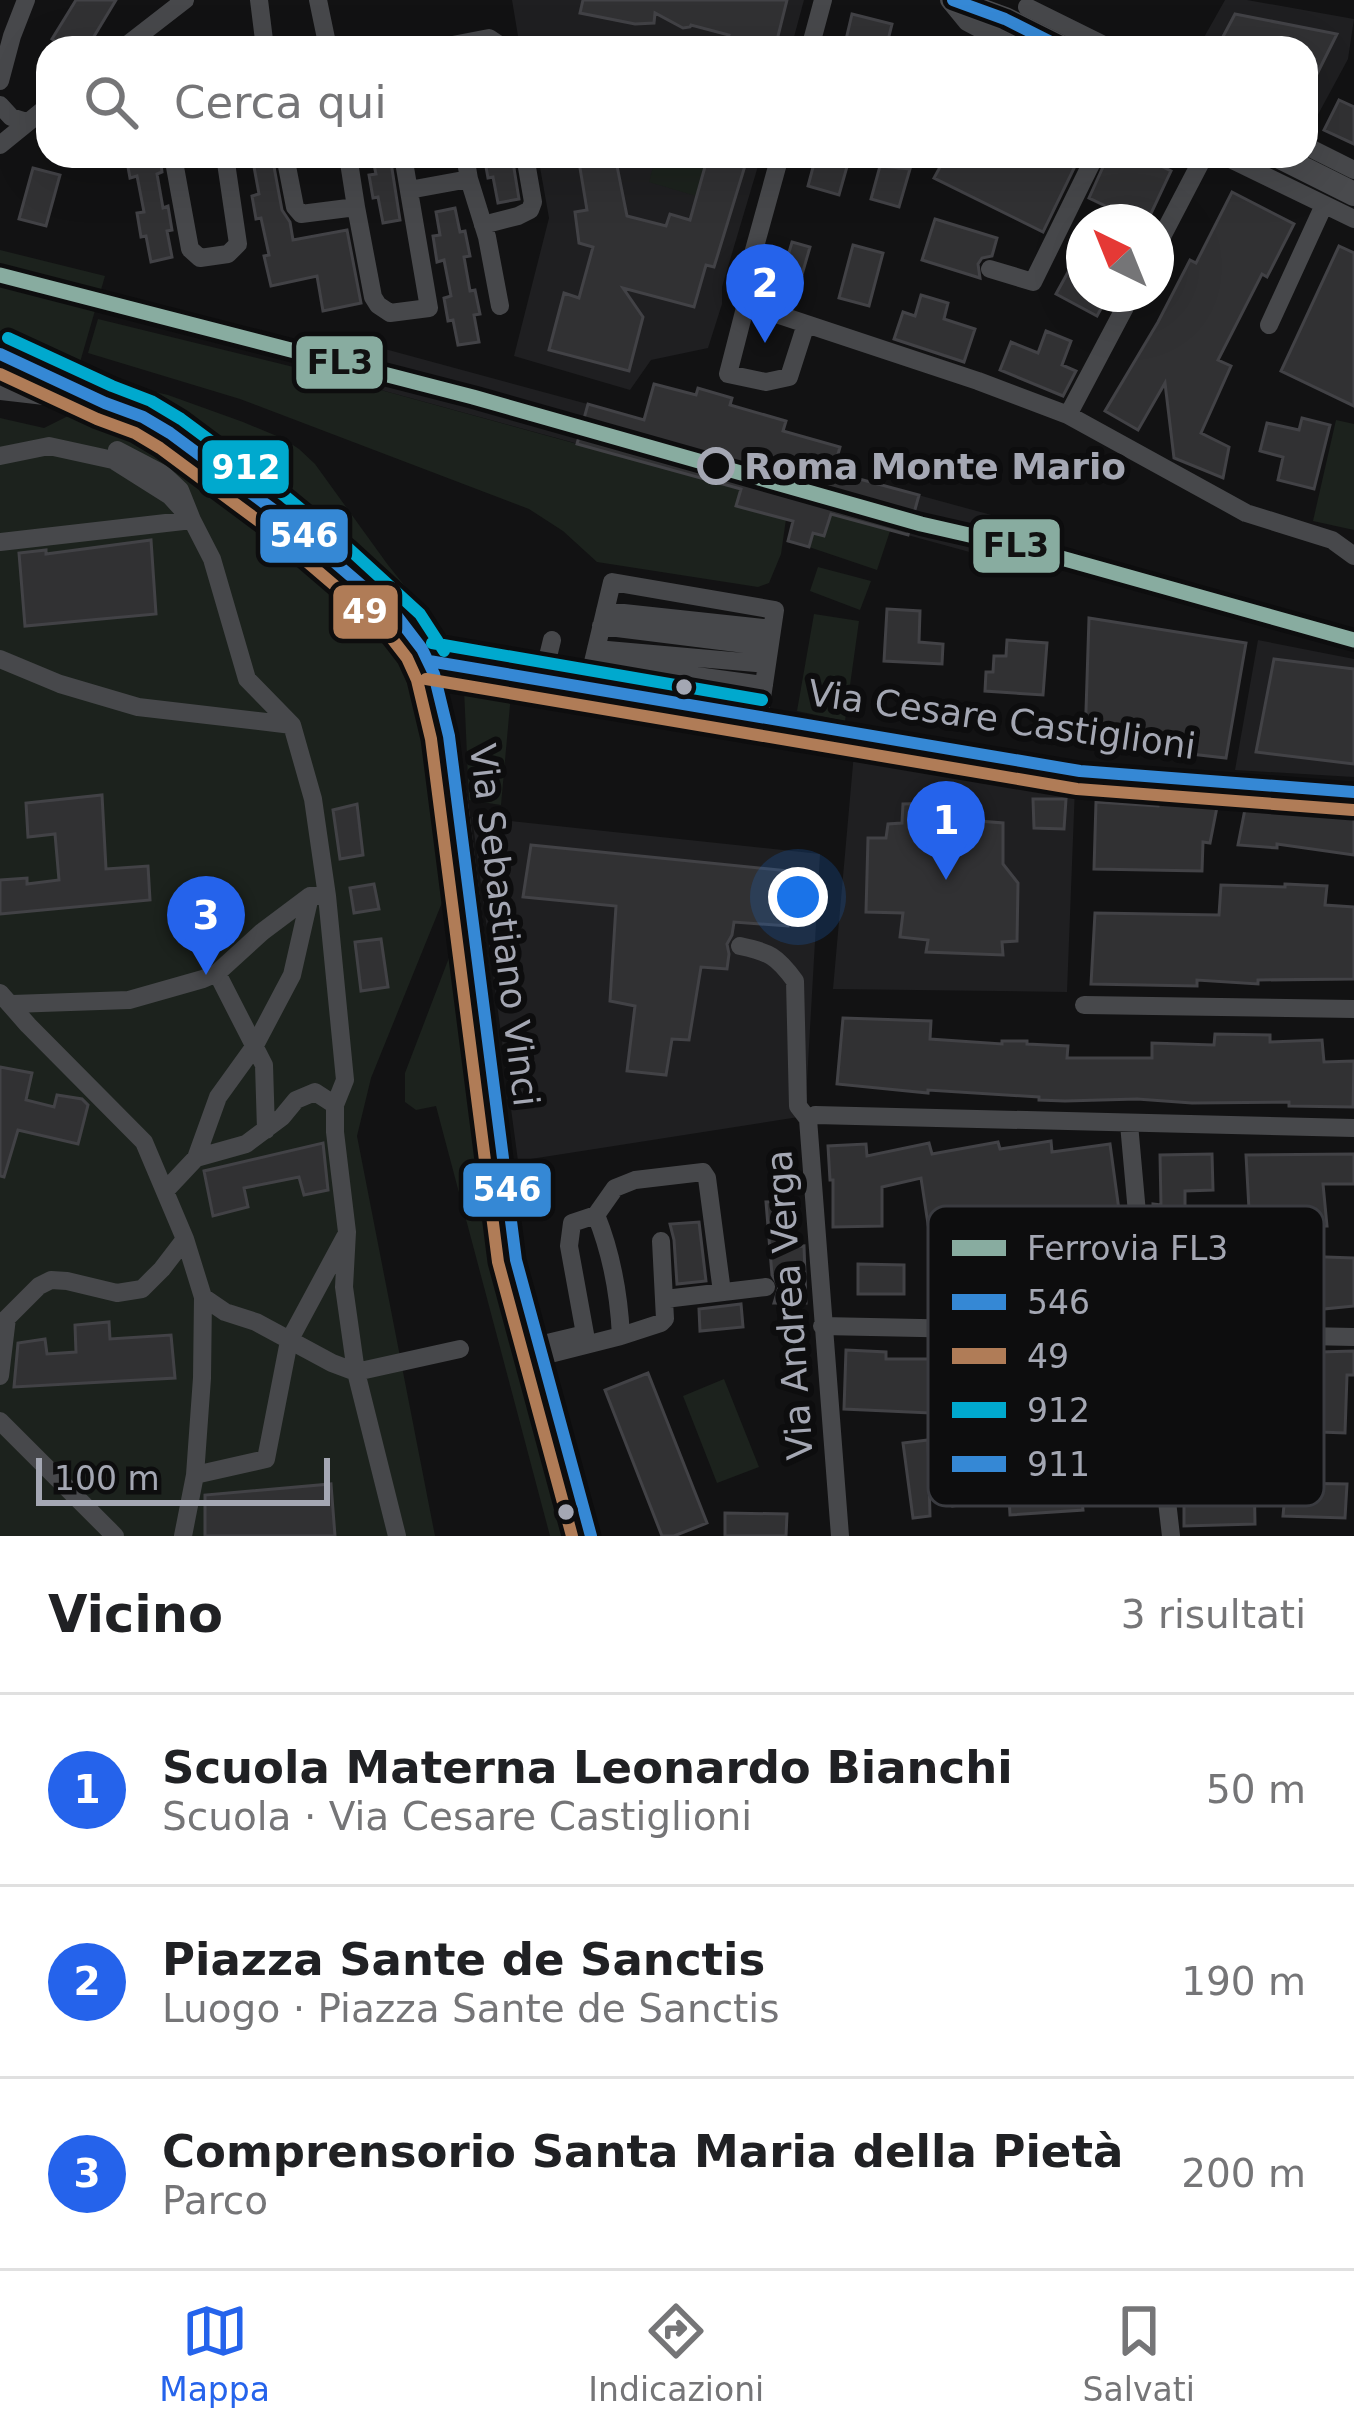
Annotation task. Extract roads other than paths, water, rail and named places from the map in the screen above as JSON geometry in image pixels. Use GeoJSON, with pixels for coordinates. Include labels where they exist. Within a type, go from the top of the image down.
{"type":"FeatureCollection","features":[{"type":"Feature","properties":{"kind":"main road"},"geometry":{"type":"LineString","coordinates":[[951,0],[1017,7],[1050,36]]}},
{"type":"Feature","properties":{"kind":"main road"},"geometry":{"type":"LineString","coordinates":[[1302,168],[1354,194]]}},
{"type":"Feature","properties":{"kind":"street"},"geometry":{"type":"LineString","coordinates":[[0,81],[26,0]]}},
{"type":"Feature","properties":{"kind":"street"},"geometry":{"type":"LineString","coordinates":[[138,36],[185,0]]}},
{"type":"Feature","properties":{"kind":"street"},"geometry":{"type":"LineString","coordinates":[[259,0],[264,36]]}},
{"type":"Feature","properties":{"kind":"street"},"geometry":{"type":"LineString","coordinates":[[319,0],[326,36]]}},
{"type":"Feature","properties":{"kind":"street"},"geometry":{"type":"LineString","coordinates":[[813,36],[823,0]]}},
{"type":"Feature","properties":{"kind":"street"},"geometry":{"type":"LineString","coordinates":[[951,0],[967,22],[993,36]]}},
{"type":"Feature","properties":{"kind":"street"},"geometry":{"type":"LineString","coordinates":[[1017,7],[1083,36]]}},
{"type":"Feature","properties":{"kind":"street"},"geometry":{"type":"LineString","coordinates":[[0,105],[11,117],[27,122]]}},
{"type":"Feature","properties":{"kind":"street"},"geometry":{"type":"LineString","coordinates":[[0,145],[36,115]]}},
{"type":"Feature","properties":{"kind":"street"},"geometry":{"type":"LineString","coordinates":[[1318,152],[1354,170]]}},
{"type":"Feature","properties":{"kind":"street"},"geometry":{"type":"LineString","coordinates":[[174,168],[190,248],[200,258],[228,254],[238,244],[227,168]]}},
{"type":"Feature","properties":{"kind":"street"},"geometry":{"type":"LineString","coordinates":[[287,168],[295,207],[302,214],[356,207]]}},
{"type":"Feature","properties":{"kind":"street"},"geometry":{"type":"LineString","coordinates":[[350,168],[373,297],[390,313],[429,308],[406,168]]}},
{"type":"Feature","properties":{"kind":"street"},"geometry":{"type":"LineString","coordinates":[[467,168],[500,306]]}},
{"type":"Feature","properties":{"kind":"street"},"geometry":{"type":"LineString","coordinates":[[483,225],[530,210],[527,168]]}},
{"type":"Feature","properties":{"kind":"street"},"geometry":{"type":"LineString","coordinates":[[777,168],[743,290],[746,304],[728,374],[766,382],[789,377],[806,324]]}},
{"type":"Feature","properties":{"kind":"street"},"geometry":{"type":"LineString","coordinates":[[990,269],[1033,282],[1089,168]]}},
{"type":"Feature","properties":{"kind":"street"},"geometry":{"type":"LineString","coordinates":[[1174,213],[1198,168]]}},
{"type":"Feature","properties":{"kind":"street"},"geometry":{"type":"LineString","coordinates":[[1248,168],[1354,219]]}},
{"type":"Feature","properties":{"kind":"street"},"geometry":{"type":"LineString","coordinates":[[409,190],[469,179]]}},
{"type":"Feature","properties":{"kind":"street"},"geometry":{"type":"LineString","coordinates":[[1268,325],[1324,205]]}},
{"type":"Feature","properties":{"kind":"street"},"geometry":{"type":"LineString","coordinates":[[746,304],[1068,415],[1246,512],[1332,540],[1354,556]]}},
{"type":"Feature","properties":{"kind":"street"},"geometry":{"type":"LineString","coordinates":[[1068,415],[1122,312]]}},
{"type":"Feature","properties":{"kind":"street","name":"Via Sebastiano Vinci"},"geometry":{"type":"LineString","coordinates":[[0,354],[170,433],[275,511],[396,615],[429,661],[449,736],[460,810],[516,1260],[591,1536]]}},
{"type":"Feature","properties":{"kind":"street","name":"Via Sebastiano Vinci"},"geometry":{"type":"LineString","coordinates":[[0,391],[105,403]]}},
{"type":"Feature","properties":{"kind":"street"},"geometry":{"type":"LineString","coordinates":[[0,445],[43,439],[116,449],[163,473],[180,490],[212,559],[247,679],[292,725],[313,799],[318,896],[345,1080],[334,1105],[347,1232],[344,1287],[356,1372],[397,1536]]}},
{"type":"Feature","properties":{"kind":"street"},"geometry":{"type":"LineString","coordinates":[[0,456],[49,446],[113,460],[170,496],[192,520]]}},
{"type":"Feature","properties":{"kind":"street"},"geometry":{"type":"LineString","coordinates":[[0,542],[192,520]]}},
{"type":"Feature","properties":{"kind":"street"},"geometry":{"type":"LineString","coordinates":[[587,688],[612,582],[775,610],[759,718]]}},
{"type":"Feature","properties":{"kind":"street"},"geometry":{"type":"LineString","coordinates":[[603,619],[768,656]]}},
{"type":"Feature","properties":{"kind":"street"},"geometry":{"type":"LineString","coordinates":[[542,682],[552,640]]}},
{"type":"Feature","properties":{"kind":"street"},"geometry":{"type":"LineString","coordinates":[[594,656],[768,656]]}},
{"type":"Feature","properties":{"kind":"street"},"geometry":{"type":"LineString","coordinates":[[594,656],[680,674],[768,656]]}},
{"type":"Feature","properties":{"kind":"street"},"geometry":{"type":"LineString","coordinates":[[0,658],[60,684],[138,707],[292,725]]}},
{"type":"Feature","properties":{"kind":"street","name":"Via Cesare Castiglioni"},"geometry":{"type":"LineString","coordinates":[[429,661],[1100,773],[1354,792]]}},
{"type":"Feature","properties":{"kind":"street"},"geometry":{"type":"LineString","coordinates":[[649,698],[680,674]]}},
{"type":"Feature","properties":{"kind":"street"},"geometry":{"type":"LineString","coordinates":[[6,999],[129,1000],[217,973],[262,932],[318,896]]}},
{"type":"Feature","properties":{"kind":"street"},"geometry":{"type":"LineString","coordinates":[[165,1191],[196,1158],[218,1097],[254,1047],[292,975],[318,896]]}},
{"type":"Feature","properties":{"kind":"street","name":"Via Andrea Verga"},"geometry":{"type":"LineString","coordinates":[[740,946],[766,951],[795,981],[798,1106],[808,1119],[840,1536]]}},
{"type":"Feature","properties":{"kind":"street"},"geometry":{"type":"LineString","coordinates":[[217,973],[264,1065],[266,1130]]}},
{"type":"Feature","properties":{"kind":"street"},"geometry":{"type":"LineString","coordinates":[[6,999],[144,1142],[203,1297],[195,1475],[183,1536]]}},
{"type":"Feature","properties":{"kind":"street"},"geometry":{"type":"LineString","coordinates":[[1084,1005],[1354,1009]]}},
{"type":"Feature","properties":{"kind":"street"},"geometry":{"type":"LineString","coordinates":[[196,1158],[246,1144],[296,1100],[315,1092],[334,1105]]}},
{"type":"Feature","properties":{"kind":"street"},"geometry":{"type":"LineString","coordinates":[[808,1119],[814,1115],[1354,1128]]}},
{"type":"Feature","properties":{"kind":"street"},"geometry":{"type":"LineString","coordinates":[[1129,1124],[1136,1206]]}},
{"type":"Feature","properties":{"kind":"street"},"geometry":{"type":"LineString","coordinates":[[540,1351],[585,1334],[569,1246],[572,1223],[596,1215],[615,1188],[634,1180],[703,1172],[722,1292]]}},
{"type":"Feature","properties":{"kind":"street"},"geometry":{"type":"LineString","coordinates":[[596,1215],[621,1336]]}},
{"type":"Feature","properties":{"kind":"street"},"geometry":{"type":"LineString","coordinates":[[195,1475],[266,1459],[289,1341],[347,1232]]}},
{"type":"Feature","properties":{"kind":"street"},"geometry":{"type":"LineString","coordinates":[[0,1376],[3,1318],[39,1286],[51,1280],[117,1293],[142,1289],[184,1240]]}},
{"type":"Feature","properties":{"kind":"street"},"geometry":{"type":"LineString","coordinates":[[540,1351],[621,1336],[661,1323],[665,1319],[661,1240]]}},
{"type":"Feature","properties":{"kind":"street"},"geometry":{"type":"LineString","coordinates":[[665,1299],[766,1287]]}},
{"type":"Feature","properties":{"kind":"street"},"geometry":{"type":"LineString","coordinates":[[203,1297],[225,1312],[256,1322],[356,1372],[460,1349]]}},
{"type":"Feature","properties":{"kind":"street"},"geometry":{"type":"LineString","coordinates":[[822,1326],[928,1329]]}},
{"type":"Feature","properties":{"kind":"street"},"geometry":{"type":"LineString","coordinates":[[1324,1337],[1354,1337]]}},
{"type":"Feature","properties":{"kind":"street"},"geometry":{"type":"LineString","coordinates":[[0,1421],[115,1536]]}},
{"type":"Feature","properties":{"kind":"street"},"geometry":{"type":"LineString","coordinates":[[1168,1506],[1171,1536]]}},
{"type":"Feature","properties":{"kind":"rail line","name":"FL3"},"geometry":{"type":"LineString","coordinates":[[0,275],[473,397],[1354,640]]}},
{"type":"Feature","properties":{"kind":"place","name":"Piazza Sante de Sanctis"},"geometry":{"type":"Point","coordinates":[765,343]}},
{"type":"Feature","properties":{"kind":"place","name":"Roma Monte Mario"},"geometry":{"type":"Point","coordinates":[716,466]}},
{"type":"Feature","properties":{"kind":"place","name":"Scuola Materna Leonardo Bianchi"},"geometry":{"type":"Point","coordinates":[946,880]}},
{"type":"Feature","properties":{"kind":"place","name":"Comprensorio Santa Maria della Pietà"},"geometry":{"type":"Point","coordinates":[206,975]}}]}
